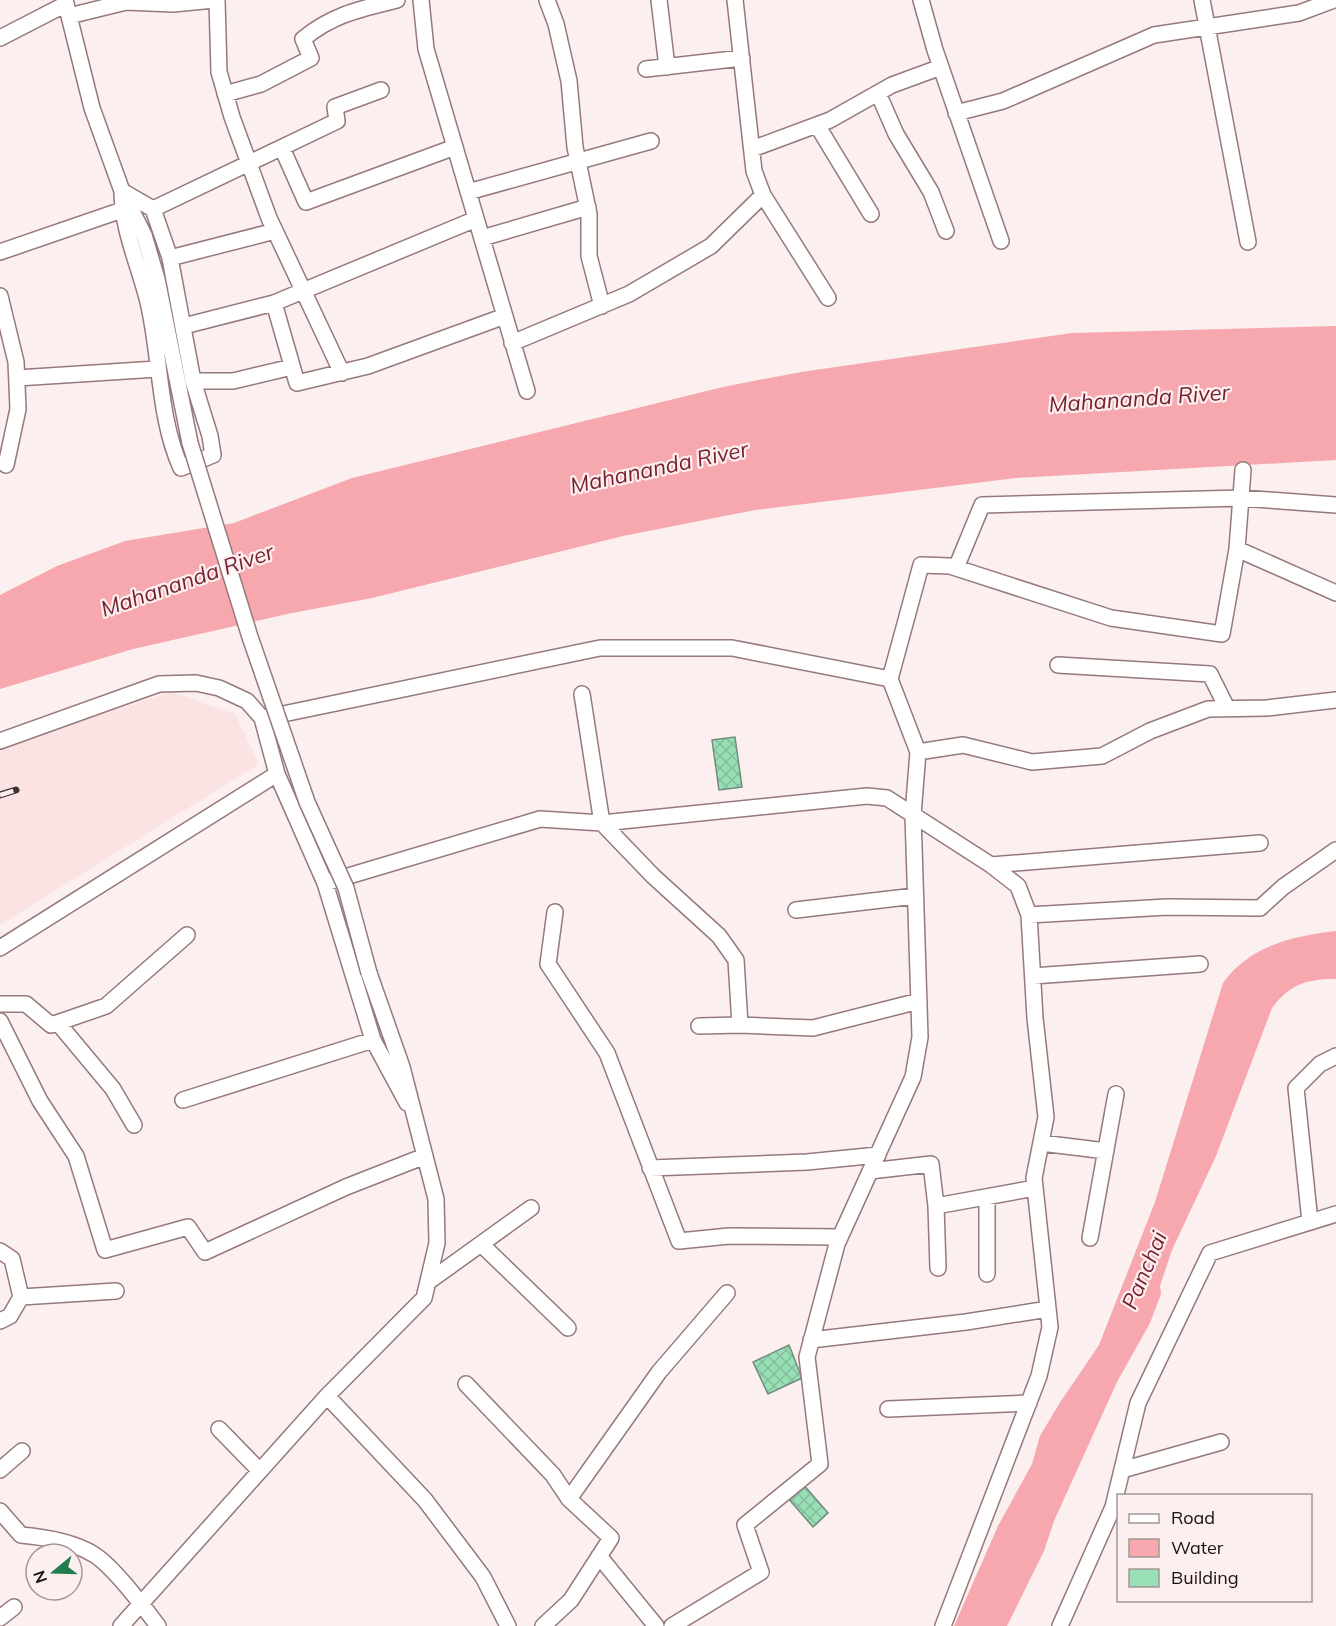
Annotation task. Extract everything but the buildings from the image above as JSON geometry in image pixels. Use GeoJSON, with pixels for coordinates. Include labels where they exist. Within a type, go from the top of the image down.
{"type":"FeatureCollection","features":[{"type":"Feature","properties":{"kind":"street"},"geometry":{"type":"LineString","coordinates":[[0,38],[67,7],[126,2],[173,4],[215,0],[219,72],[225,94],[275,231],[342,373]]}},
{"type":"Feature","properties":{"kind":"street"},"geometry":{"type":"LineString","coordinates":[[225,94],[261,84],[311,58],[303,39],[322,23],[352,11],[398,0]]}},
{"type":"Feature","properties":{"kind":"street"},"geometry":{"type":"LineString","coordinates":[[421,0],[426,49],[527,391]]}},
{"type":"Feature","properties":{"kind":"street"},"geometry":{"type":"LineString","coordinates":[[547,0],[556,24],[569,81],[578,159],[588,207],[589,256],[602,306]]}},
{"type":"Feature","properties":{"kind":"street"},"geometry":{"type":"LineString","coordinates":[[659,0],[667,67]]}},
{"type":"Feature","properties":{"kind":"street"},"geometry":{"type":"LineString","coordinates":[[735,0],[754,171],[763,195],[828,298]]}},
{"type":"Feature","properties":{"kind":"street"},"geometry":{"type":"LineString","coordinates":[[921,0],[940,67],[1001,241]]}},
{"type":"Feature","properties":{"kind":"street"},"geometry":{"type":"LineString","coordinates":[[1202,0],[1248,242]]}},
{"type":"Feature","properties":{"kind":"street"},"geometry":{"type":"LineString","coordinates":[[956,113],[1003,100],[1154,34],[1299,13],[1334,0]]}},
{"type":"Feature","properties":{"kind":"street"},"geometry":{"type":"LineString","coordinates":[[67,7],[92,108],[122,191],[144,235],[157,279],[190,443],[250,637],[307,802],[346,888],[369,973],[402,1067],[436,1199],[437,1243],[424,1298],[327,1396],[121,1626]]}},
{"type":"Feature","properties":{"kind":"street"},"geometry":{"type":"LineString","coordinates":[[646,69],[742,58]]}},
{"type":"Feature","properties":{"kind":"street"},"geometry":{"type":"LineString","coordinates":[[752,149],[817,125],[878,93],[940,67]]}},
{"type":"Feature","properties":{"kind":"street"},"geometry":{"type":"LineString","coordinates":[[153,209],[338,121],[335,107],[381,90]]}},
{"type":"Feature","properties":{"kind":"street"},"geometry":{"type":"LineString","coordinates":[[878,93],[896,134],[931,192],[946,231]]}},
{"type":"Feature","properties":{"kind":"street"},"geometry":{"type":"LineString","coordinates":[[817,125],[871,214]]}},
{"type":"Feature","properties":{"kind":"street"},"geometry":{"type":"LineString","coordinates":[[468,192],[578,159],[651,141]]}},
{"type":"Feature","properties":{"kind":"street"},"geometry":{"type":"LineString","coordinates":[[282,148],[306,202],[455,147]]}},
{"type":"Feature","properties":{"kind":"street"},"geometry":{"type":"LineString","coordinates":[[122,191],[153,209],[170,258],[193,381],[210,436],[213,455],[181,468],[171,446],[148,303],[122,210],[122,191]]}},
{"type":"Feature","properties":{"kind":"street"},"geometry":{"type":"LineString","coordinates":[[512,343],[629,294],[711,246],[763,195]]}},
{"type":"Feature","properties":{"kind":"street"},"geometry":{"type":"LineString","coordinates":[[482,238],[588,207]]}},
{"type":"Feature","properties":{"kind":"street"},"geometry":{"type":"LineString","coordinates":[[0,252],[122,210]]}},
{"type":"Feature","properties":{"kind":"street"},"geometry":{"type":"LineString","coordinates":[[184,326],[274,303],[476,219]]}},
{"type":"Feature","properties":{"kind":"street"},"geometry":{"type":"LineString","coordinates":[[170,258],[275,231]]}},
{"type":"Feature","properties":{"kind":"street"},"geometry":{"type":"LineString","coordinates":[[0,296],[16,362],[17,378],[18,409],[6,465]]}},
{"type":"Feature","properties":{"kind":"street"},"geometry":{"type":"LineString","coordinates":[[274,303],[297,383],[368,366],[505,316]]}},
{"type":"Feature","properties":{"kind":"street"},"geometry":{"type":"LineString","coordinates":[[193,381],[232,381],[292,367]]}},
{"type":"Feature","properties":{"kind":"street"},"geometry":{"type":"LineString","coordinates":[[17,378],[157,369]]}},
{"type":"Feature","properties":{"kind":"street"},"geometry":{"type":"LineString","coordinates":[[672,1626],[761,1572],[745,1525],[820,1464],[807,1357],[840,1237],[913,1077],[920,1037],[913,815],[918,752],[890,679],[921,565],[956,568],[1111,618],[1222,634],[1237,549],[1243,470]]}},
{"type":"Feature","properties":{"kind":"street"},"geometry":{"type":"LineString","coordinates":[[956,568],[982,505],[1241,498],[1336,505]]}},
{"type":"Feature","properties":{"kind":"street"},"geometry":{"type":"LineString","coordinates":[[1237,549],[1336,593]]}},
{"type":"Feature","properties":{"kind":"street"},"geometry":{"type":"LineString","coordinates":[[262,718],[600,648],[732,648],[890,679]]}},
{"type":"Feature","properties":{"kind":"street"},"geometry":{"type":"LineString","coordinates":[[1058,665],[1210,675],[1227,708]]}},
{"type":"Feature","properties":{"kind":"street"},"geometry":{"type":"LineString","coordinates":[[0,741],[159,684],[196,682],[219,688],[247,701],[262,718],[277,774],[326,883],[373,1040],[394,1083],[414,1115]]}},
{"type":"Feature","properties":{"kind":"street"},"geometry":{"type":"LineString","coordinates":[[582,694],[602,823],[653,876],[719,936],[736,960],[740,1024]]}},
{"type":"Feature","properties":{"kind":"street"},"geometry":{"type":"LineString","coordinates":[[918,752],[963,746],[1032,762],[1102,756],[1150,731],[1208,709],[1267,708],[1336,700]]}},
{"type":"Feature","properties":{"kind":"street"},"geometry":{"type":"LineString","coordinates":[[0,948],[277,774]]}},
{"type":"Feature","properties":{"kind":"street"},"geometry":{"type":"LineString","coordinates":[[326,883],[540,819],[602,823],[867,796],[887,798],[991,865],[1018,886],[1029,915],[1046,1117],[1034,1178],[1050,1327],[1039,1376],[943,1626]]}},
{"type":"Feature","properties":{"kind":"street"},"geometry":{"type":"LineString","coordinates":[[991,865],[1260,843]]}},
{"type":"Feature","properties":{"kind":"street"},"geometry":{"type":"LineString","coordinates":[[1029,915],[1167,906],[1260,908],[1283,887],[1336,850]]}},
{"type":"Feature","properties":{"kind":"street"},"geometry":{"type":"LineString","coordinates":[[796,910],[915,896]]}},
{"type":"Feature","properties":{"kind":"street"},"geometry":{"type":"LineString","coordinates":[[555,912],[548,964],[607,1053],[679,1241],[729,1236],[840,1237]]}},
{"type":"Feature","properties":{"kind":"street"},"geometry":{"type":"LineString","coordinates":[[0,1004],[26,1004],[51,1025],[106,1006],[187,935]]}},
{"type":"Feature","properties":{"kind":"street"},"geometry":{"type":"LineString","coordinates":[[1033,976],[1200,964]]}},
{"type":"Feature","properties":{"kind":"street"},"geometry":{"type":"LineString","coordinates":[[699,1026],[740,1024],[813,1028],[919,1002]]}},
{"type":"Feature","properties":{"kind":"street"},"geometry":{"type":"LineString","coordinates":[[0,1021],[40,1101],[76,1156],[105,1250],[188,1227],[205,1252],[346,1187],[425,1156]]}},
{"type":"Feature","properties":{"kind":"street"},"geometry":{"type":"LineString","coordinates":[[58,1023],[114,1089],[134,1125]]}},
{"type":"Feature","properties":{"kind":"street"},"geometry":{"type":"LineString","coordinates":[[183,1100],[373,1040]]}},
{"type":"Feature","properties":{"kind":"street"},"geometry":{"type":"LineString","coordinates":[[1310,1222],[1296,1088],[1320,1064],[1336,1056]]}},
{"type":"Feature","properties":{"kind":"street"},"geometry":{"type":"LineString","coordinates":[[1090,1238],[1116,1094]]}},
{"type":"Feature","properties":{"kind":"street"},"geometry":{"type":"LineString","coordinates":[[1041,1143],[1106,1151]]}},
{"type":"Feature","properties":{"kind":"street"},"geometry":{"type":"LineString","coordinates":[[650,1168],[807,1162],[878,1155]]}},
{"type":"Feature","properties":{"kind":"street"},"geometry":{"type":"LineString","coordinates":[[870,1171],[931,1164],[936,1206],[938,1268]]}},
{"type":"Feature","properties":{"kind":"street"},"geometry":{"type":"LineString","coordinates":[[936,1206],[1035,1188]]}},
{"type":"Feature","properties":{"kind":"street"},"geometry":{"type":"LineString","coordinates":[[987,1197],[987,1274]]}},
{"type":"Feature","properties":{"kind":"street"},"geometry":{"type":"LineString","coordinates":[[428,1282],[531,1208]]}},
{"type":"Feature","properties":{"kind":"street"},"geometry":{"type":"LineString","coordinates":[[1060,1626],[1113,1506],[1138,1403],[1210,1253],[1336,1214]]}},
{"type":"Feature","properties":{"kind":"street"},"geometry":{"type":"LineString","coordinates":[[481,1244],[568,1328]]}},
{"type":"Feature","properties":{"kind":"street"},"geometry":{"type":"LineString","coordinates":[[0,1251],[12,1259],[21,1297],[10,1316],[0,1321]]}},
{"type":"Feature","properties":{"kind":"street"},"geometry":{"type":"LineString","coordinates":[[21,1297],[116,1291]]}},
{"type":"Feature","properties":{"kind":"street"},"geometry":{"type":"LineString","coordinates":[[569,1499],[659,1372],[727,1293]]}},
{"type":"Feature","properties":{"kind":"street"},"geometry":{"type":"LineString","coordinates":[[812,1340],[1048,1309]]}},
{"type":"Feature","properties":{"kind":"street"},"geometry":{"type":"LineString","coordinates":[[466,1384],[553,1475],[569,1499],[611,1538],[571,1600],[543,1626]]}},
{"type":"Feature","properties":{"kind":"street"},"geometry":{"type":"LineString","coordinates":[[327,1396],[425,1500],[483,1577],[508,1626]]}},
{"type":"Feature","properties":{"kind":"street"},"geometry":{"type":"LineString","coordinates":[[888,1409],[1029,1403]]}},
{"type":"Feature","properties":{"kind":"street"},"geometry":{"type":"LineString","coordinates":[[219,1429],[259,1470]]}},
{"type":"Feature","properties":{"kind":"street"},"geometry":{"type":"LineString","coordinates":[[1122,1470],[1221,1442]]}},
{"type":"Feature","properties":{"kind":"street"},"geometry":{"type":"LineString","coordinates":[[1,1468],[22,1451]]}},
{"type":"Feature","properties":{"kind":"street"},"geometry":{"type":"LineString","coordinates":[[0,1511],[21,1535],[47,1537],[93,1554],[141,1602],[158,1626]]}},
{"type":"Feature","properties":{"kind":"street"},"geometry":{"type":"LineString","coordinates":[[599,1556],[656,1626]]}},
{"type":"Feature","properties":{"kind":"street"},"geometry":{"type":"LineString","coordinates":[[0,1618],[15,1607]]}},
{"type":"Feature","properties":{"kind":"shaded area"},"geometry":{"type":"Polygon","coordinates":[[[171,692],[235,714],[259,764],[0,925],[0,748],[171,692]]]}},
{"type":"Feature","properties":{"kind":"water","name":"Mahananda River"},"geometry":{"type":"Polygon","coordinates":[[[1336,326],[1336,460],[1016,478],[755,510],[623,536],[372,598],[292,613],[133,649],[0,689],[0,595],[57,566],[125,541],[234,523],[352,478],[723,387],[801,372],[1072,333],[1336,326]]]}},
{"type":"Feature","properties":{"kind":"water","name":"Panchai"},"geometry":{"type":"Polygon","coordinates":[[[1336,931],[1336,979],[1300,984],[1286,993],[1272,1008],[1216,1156],[1172,1250],[1160,1286],[1161,1294],[1150,1323],[1117,1382],[1054,1521],[1044,1551],[1007,1626],[954,1626],[998,1526],[1032,1464],[1040,1436],[1099,1345],[1155,1202],[1223,983],[1246,960],[1273,945],[1304,936],[1336,931]]]}},
{"type":"Feature","properties":{"kind":"railway"},"geometry":{"type":"LineString","coordinates":[[0,795],[16,790]]}}]}
